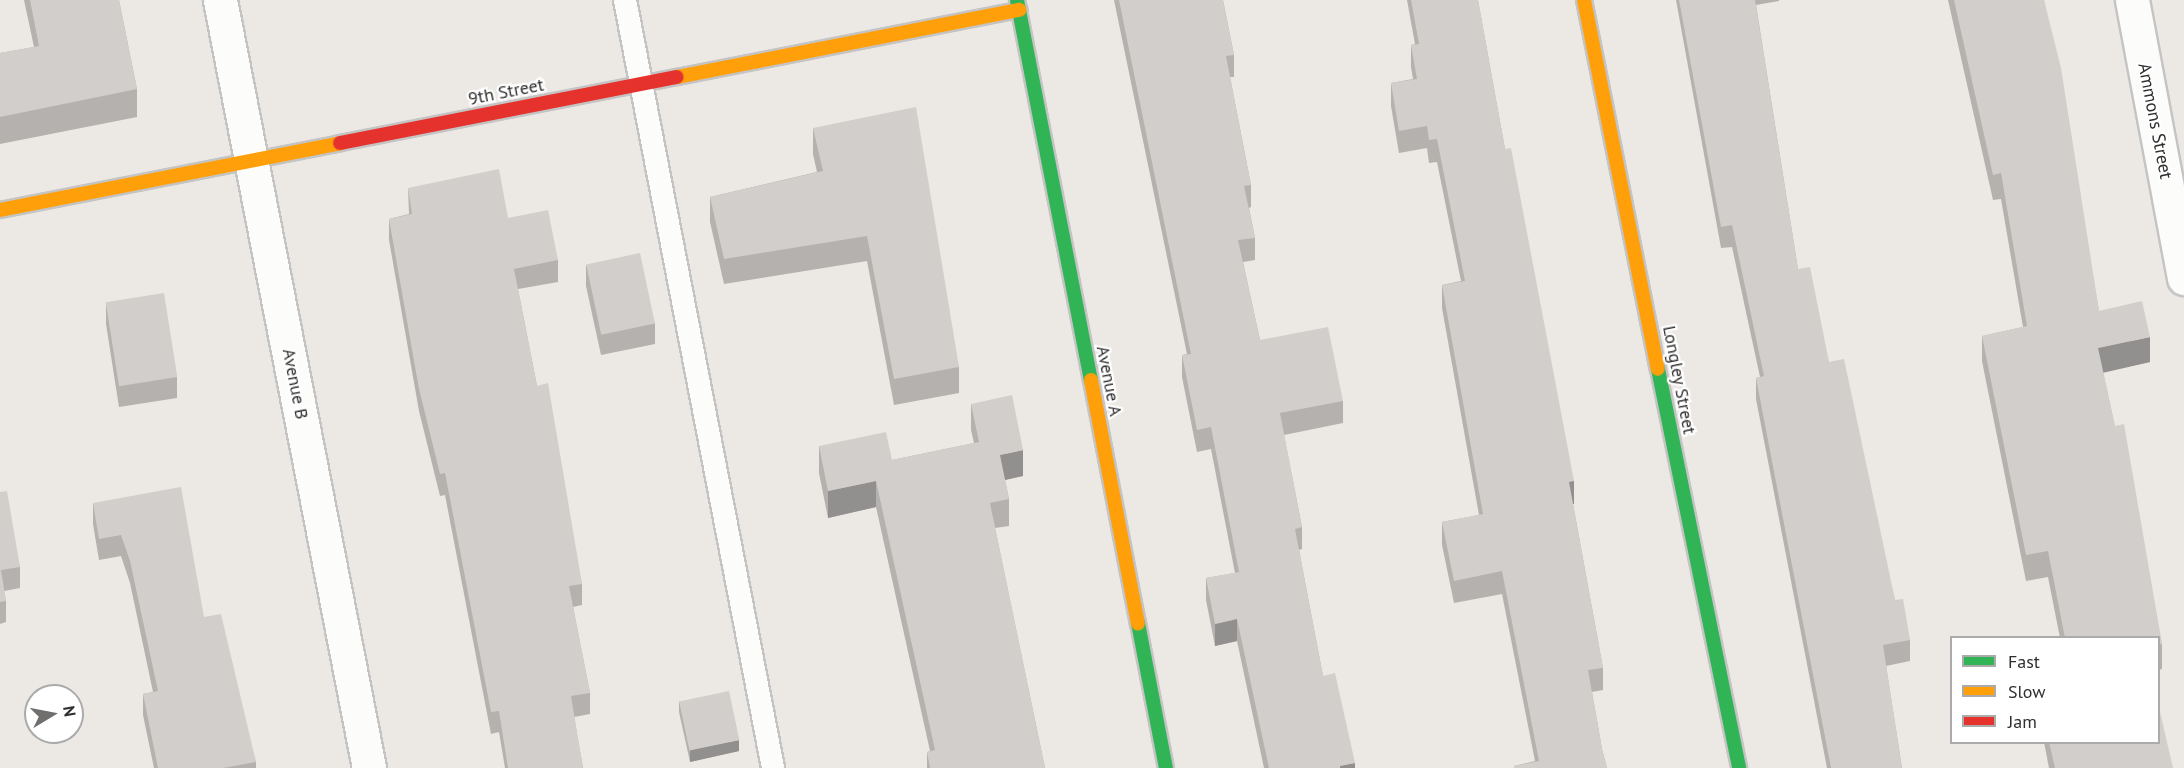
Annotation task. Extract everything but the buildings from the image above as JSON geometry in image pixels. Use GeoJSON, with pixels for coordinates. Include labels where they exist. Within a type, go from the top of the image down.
{"type":"FeatureCollection","features":[{"type":"Feature","properties":{"kind":"street","name":"Avenue B"},"geometry":{"type":"LineString","coordinates":[[220,0],[369,768]]}},
{"type":"Feature","properties":{"kind":"street","name":"Longley Street"},"geometry":{"type":"LineString","coordinates":[[1584,0],[1739,768]]}},
{"type":"Feature","properties":{"kind":"street","name":"Ammons Street"},"geometry":{"type":"LineString","coordinates":[[2132,0],[2184,278]]}},
{"type":"Feature","properties":{"kind":"street","name":"9th Street"},"geometry":{"type":"LineString","coordinates":[[0,210],[641,84],[1018,5]]}},
{"type":"Feature","properties":{"kind":"street","name":"Avenue A"},"geometry":{"type":"LineString","coordinates":[[1018,5],[1166,768]]}},
{"type":"Feature","properties":{"kind":"lane"},"geometry":{"type":"LineString","coordinates":[[625,0],[772,768]]}},
{"type":"Feature","properties":{"kind":"traffic: fast"},"geometry":{"type":"LineString","coordinates":[[1017,0],[1091,380]]}},
{"type":"Feature","properties":{"kind":"traffic: fast"},"geometry":{"type":"LineString","coordinates":[[1658,369],[1739,768]]}},
{"type":"Feature","properties":{"kind":"traffic: fast"},"geometry":{"type":"LineString","coordinates":[[1138,623],[1166,768]]}},
{"type":"Feature","properties":{"kind":"traffic: slow"},"geometry":{"type":"LineString","coordinates":[[1584,0],[1658,369]]}},
{"type":"Feature","properties":{"kind":"traffic: slow"},"geometry":{"type":"LineString","coordinates":[[677,77],[1019,10]]}},
{"type":"Feature","properties":{"kind":"traffic: slow"},"geometry":{"type":"LineString","coordinates":[[0,210],[340,143]]}},
{"type":"Feature","properties":{"kind":"traffic: slow"},"geometry":{"type":"LineString","coordinates":[[1091,380],[1138,623]]}},
{"type":"Feature","properties":{"kind":"traffic: jam"},"geometry":{"type":"LineString","coordinates":[[340,143],[677,77]]}}]}
